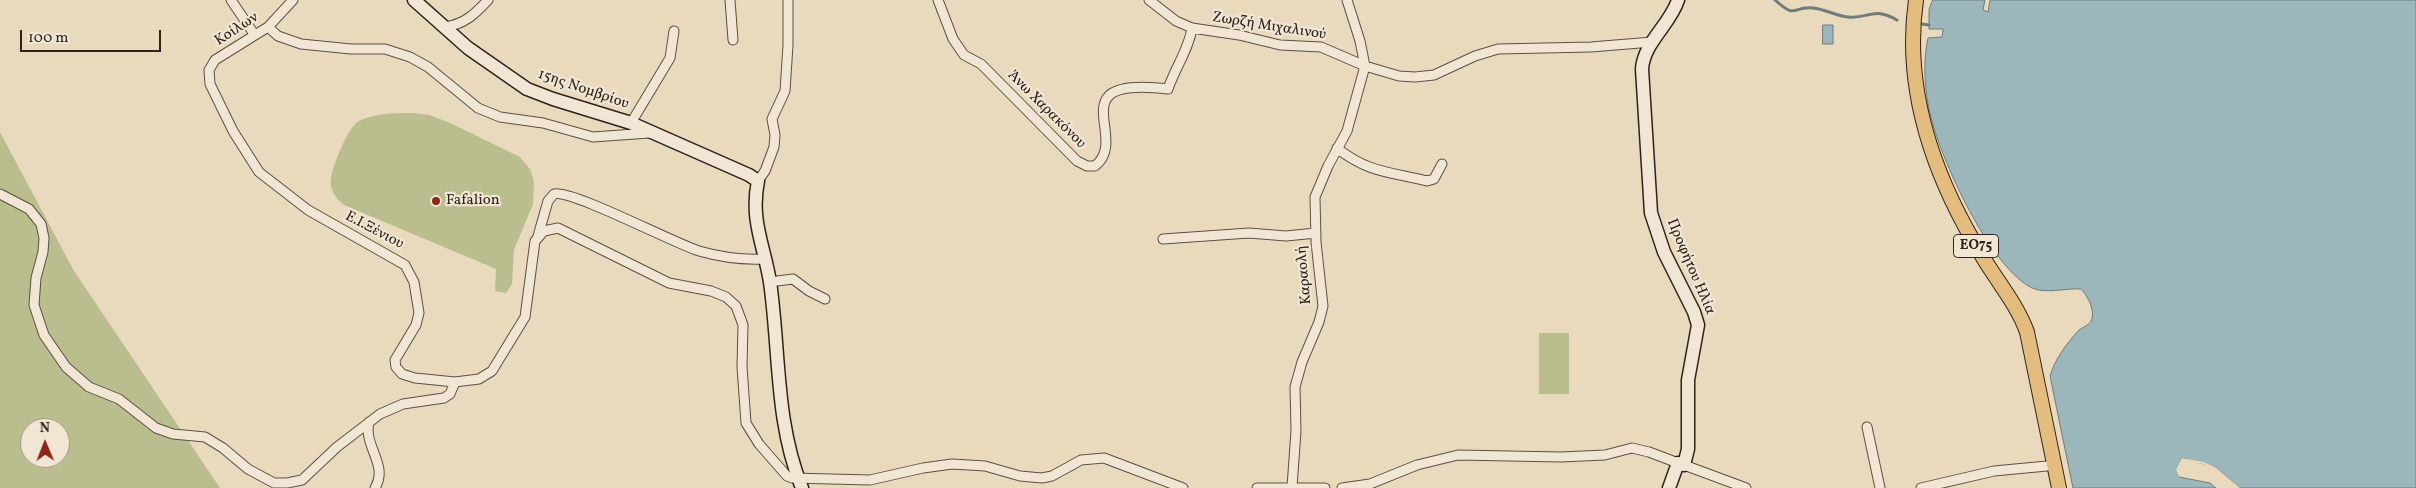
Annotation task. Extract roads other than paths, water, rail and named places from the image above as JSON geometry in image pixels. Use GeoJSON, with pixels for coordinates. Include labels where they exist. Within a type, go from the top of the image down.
{"type":"FeatureCollection","features":[{"type":"Feature","properties":{"kind":"main road","name":"15ης Νομβρίου"},"geometry":{"type":"LineString","coordinates":[[414,0],[495,68],[527,88],[553,99],[631,123],[649,133],[749,176],[758,182]]}},
{"type":"Feature","properties":{"kind":"main road","name":"Προφήτου Ηλία"},"geometry":{"type":"LineString","coordinates":[[1669,488],[1688,449],[1688,384],[1698,325],[1694,312],[1664,252],[1651,213],[1642,69],[1645,53],[1672,14],[1678,0]]}},
{"type":"Feature","properties":{"kind":"main road","name":"ΕΟ75"},"geometry":{"type":"LineString","coordinates":[[1909,0],[1905,56],[1913,117],[1924,152],[1958,228],[2009,310],[2021,336],[2052,488]]}},
{"type":"Feature","properties":{"kind":"main road","name":"ΕΟ75"},"geometry":{"type":"LineString","coordinates":[[1916,0],[1912,55],[1920,116],[1931,150],[1956,209],[1980,253],[2018,312],[2028,332],[2059,488]]}},
{"type":"Feature","properties":{"kind":"main road"},"geometry":{"type":"LineString","coordinates":[[758,182],[755,192],[755,218],[770,282],[782,422],[801,484]]}},
{"type":"Feature","properties":{"kind":"street"},"geometry":{"type":"LineString","coordinates":[[231,0],[254,34]]}},
{"type":"Feature","properties":{"kind":"street","name":"Κοίλων"},"geometry":{"type":"LineString","coordinates":[[215,60],[268,27],[293,0]]}},
{"type":"Feature","properties":{"kind":"street"},"geometry":{"type":"LineString","coordinates":[[445,27],[457,25],[473,16],[488,0]]}},
{"type":"Feature","properties":{"kind":"street"},"geometry":{"type":"LineString","coordinates":[[730,0],[733,40]]}},
{"type":"Feature","properties":{"kind":"street","name":"Άνω Χαρακόνου"},"geometry":{"type":"LineString","coordinates":[[938,0],[953,39],[964,55],[981,64],[1053,139],[1077,161],[1087,166],[1097,164],[1103,155],[1105,144],[1102,112],[1108,96],[1116,91],[1130,87],[1168,89],[1178,63],[1188,46],[1192,28]]}},
{"type":"Feature","properties":{"kind":"street","name":"Ζωρζή Μιχαλινού"},"geometry":{"type":"LineString","coordinates":[[1149,0],[1176,21],[1192,28],[1239,35],[1280,46],[1321,47],[1365,66],[1399,76],[1423,77],[1498,49],[1591,47],[1652,42]]}},
{"type":"Feature","properties":{"kind":"street"},"geometry":{"type":"LineString","coordinates":[[1347,0],[1362,46],[1365,66]]}},
{"type":"Feature","properties":{"kind":"street"},"geometry":{"type":"LineString","coordinates":[[758,182],[765,171],[774,147],[775,130],[772,119],[785,91],[788,45],[786,1]]}},
{"type":"Feature","properties":{"kind":"street"},"geometry":{"type":"LineString","coordinates":[[268,27],[278,36],[301,44],[343,49],[385,49],[410,57],[428,67],[478,108],[500,117],[543,123],[593,137],[649,133]]}},
{"type":"Feature","properties":{"kind":"street"},"geometry":{"type":"LineString","coordinates":[[631,123],[670,58],[674,31]]}},
{"type":"Feature","properties":{"kind":"street","name":"Ε.Ι.Ξένιου"},"geometry":{"type":"LineString","coordinates":[[215,60],[209,70],[210,84],[233,131],[259,172],[308,210],[400,260],[409,271],[417,291],[419,313],[416,325],[397,355],[396,367],[408,376],[455,382],[479,379],[492,371],[523,321],[527,310],[532,262],[538,236],[548,202],[554,194],[562,193],[582,199],[634,224],[701,251],[734,258],[764,259]]}},
{"type":"Feature","properties":{"kind":"street","name":"Καραολή"},"geometry":{"type":"LineString","coordinates":[[1292,487],[1296,431],[1296,387],[1302,362],[1319,322],[1323,306],[1316,233],[1317,192],[1347,131],[1365,66]]}},
{"type":"Feature","properties":{"kind":"street"},"geometry":{"type":"LineString","coordinates":[[1338,148],[1359,164],[1372,170],[1427,181],[1434,179],[1442,164]]}},
{"type":"Feature","properties":{"kind":"street"},"geometry":{"type":"LineString","coordinates":[[0,194],[29,210],[41,224],[44,238],[34,294],[36,314],[44,335],[58,357],[75,375],[90,387],[119,399],[148,423],[165,432],[205,437],[248,469],[274,483],[281,484],[302,480],[337,447],[384,412],[403,404],[447,396],[455,382]]}},
{"type":"Feature","properties":{"kind":"street"},"geometry":{"type":"LineString","coordinates":[[538,236],[554,228],[568,231],[669,283],[711,291],[726,297],[736,306],[743,325],[742,367],[746,423],[759,444],[787,476],[801,484],[870,480],[923,468],[952,464],[986,466],[1020,476],[1042,478],[1052,476],[1081,460],[1104,458],[1166,486],[1183,488]]}},
{"type":"Feature","properties":{"kind":"street"},"geometry":{"type":"LineString","coordinates":[[1163,239],[1249,233],[1286,236],[1316,233]]}},
{"type":"Feature","properties":{"kind":"street"},"geometry":{"type":"LineString","coordinates":[[770,282],[793,279],[809,291],[825,299]]}},
{"type":"Feature","properties":{"kind":"street"},"geometry":{"type":"LineString","coordinates":[[369,422],[369,442],[380,471],[380,477],[375,488]]}},
{"type":"Feature","properties":{"kind":"street"},"geometry":{"type":"LineString","coordinates":[[1866,427],[1880,488]]}},
{"type":"Feature","properties":{"kind":"street"},"geometry":{"type":"LineString","coordinates":[[1342,488],[1370,484],[1417,465],[1458,455],[1587,456],[1614,454],[1632,448],[1649,452],[1746,488]]}},
{"type":"Feature","properties":{"kind":"street"},"geometry":{"type":"LineString","coordinates":[[1921,488],[1994,471],[2047,466]]}},
{"type":"Feature","properties":{"kind":"street"},"geometry":{"type":"LineString","coordinates":[[1257,488],[1325,488]]}},
{"type":"Feature","properties":{"kind":"water"},"geometry":{"type":"Polygon","coordinates":[[[1933,0],[1985,0],[1983,10],[1988,12],[1990,0],[2416,0],[2416,488],[2240,488],[2215,467],[2182,458],[2177,468],[2179,477],[2210,483],[2216,488],[2073,488],[2050,376],[2058,357],[2066,346],[2079,330],[2091,321],[2092,308],[2081,289],[2037,290],[2017,277],[2001,260],[1972,216],[1940,146],[1931,117],[1927,95],[1925,60],[1928,38],[1942,37],[1943,29],[1929,29],[1929,10],[1933,0]]]}},
{"type":"Feature","properties":{"kind":"water"},"geometry":{"type":"Polygon","coordinates":[[[1823,25],[1833,25],[1833,44],[1823,44],[1823,25]]]}},
{"type":"Feature","properties":{"kind":"waterway"},"geometry":{"type":"LineString","coordinates":[[1775,0],[1791,11],[1813,8],[1848,17],[1876,13],[1897,20]]}},
{"type":"Feature","properties":{"kind":"waterway"},"geometry":{"type":"LineString","coordinates":[[1922,24],[1929,25]]}},
{"type":"Feature","properties":{"kind":"place","name":"Fafalion"},"geometry":{"type":"Point","coordinates":[436,201]}}]}
